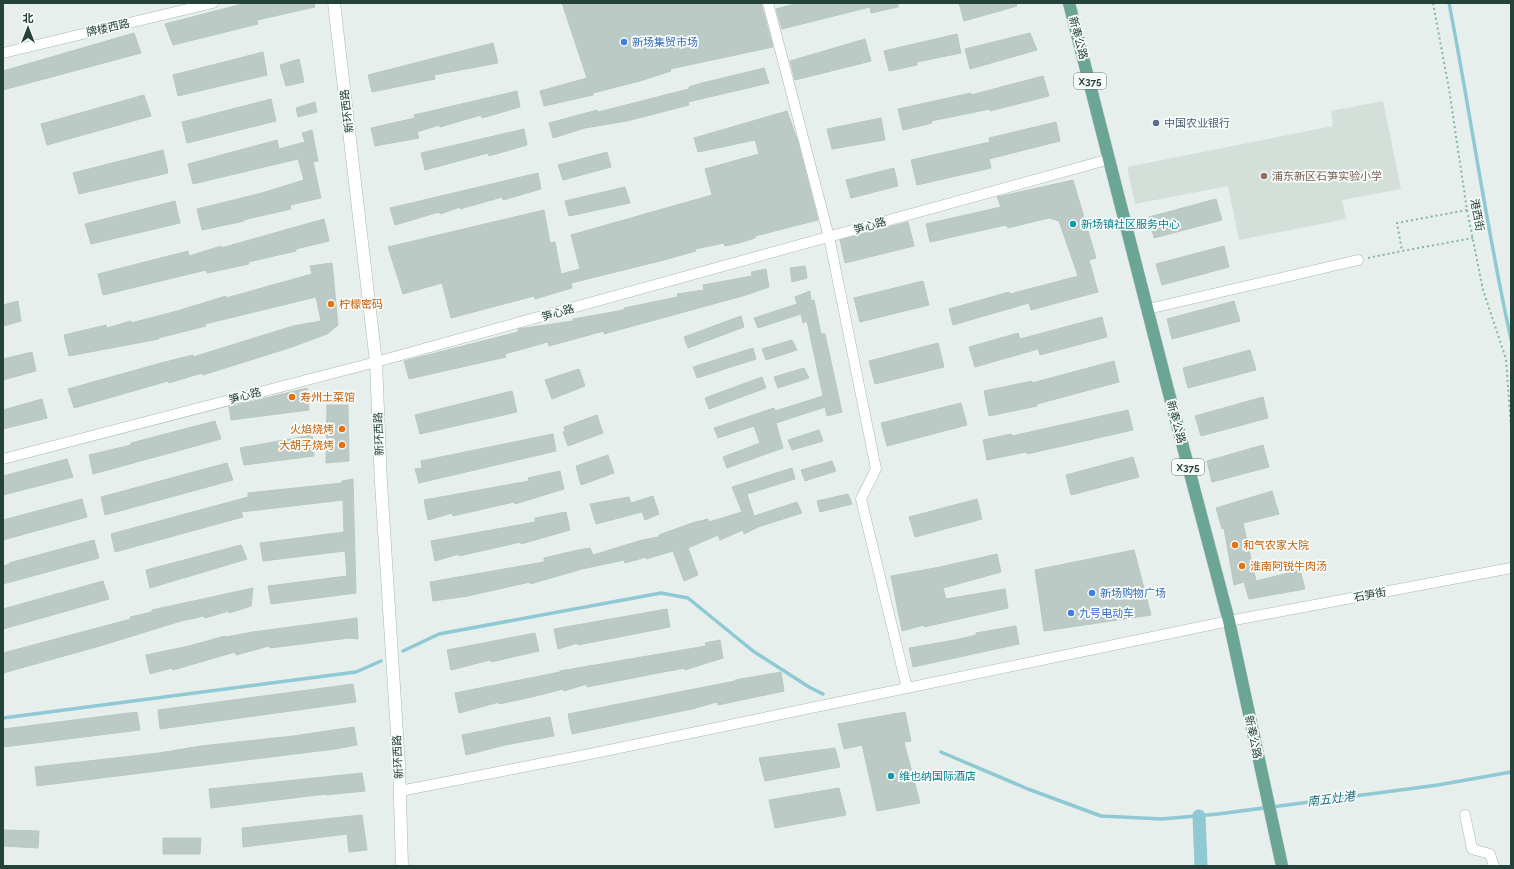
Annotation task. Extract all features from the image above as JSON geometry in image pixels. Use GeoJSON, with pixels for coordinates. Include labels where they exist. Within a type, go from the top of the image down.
{"type":"FeatureCollection","features":[{"type":"Feature","properties":{"kind":"main road","name":"新奉公路"},"geometry":{"type":"LineString","coordinates":[[1069,3],[1229,621],[1282,866]]}},
{"type":"Feature","properties":{"kind":"street","name":"牌楼西路"},"geometry":{"type":"LineString","coordinates":[[3,53],[213,3]]}},
{"type":"Feature","properties":{"kind":"street","name":"新环西路"},"geometry":{"type":"LineString","coordinates":[[334,3],[376,362],[381,483],[400,791],[402,866]]}},
{"type":"Feature","properties":{"kind":"street"},"geometry":{"type":"LineString","coordinates":[[768,3],[829,237],[876,469],[861,499],[907,688]]}},
{"type":"Feature","properties":{"kind":"street","name":"笋心路"},"geometry":{"type":"LineString","coordinates":[[3,459],[376,362],[1110,159]]}},
{"type":"Feature","properties":{"kind":"street"},"geometry":{"type":"LineString","coordinates":[[1148,309],[1358,260]]}},
{"type":"Feature","properties":{"kind":"street","name":"石笋街"},"geometry":{"type":"LineString","coordinates":[[400,791],[595,753],[1229,621],[1511,568]]}},
{"type":"Feature","properties":{"kind":"street"},"geometry":{"type":"LineString","coordinates":[[1465,815],[1472,849],[1490,854],[1494,866]]}},
{"type":"Feature","properties":{"kind":"path","name":"港西街"},"geometry":{"type":"LineString","coordinates":[[1433,3],[1449,90],[1467,210],[1483,290],[1506,359],[1511,428]]}},
{"type":"Feature","properties":{"kind":"path"},"geometry":{"type":"LineString","coordinates":[[1402,251],[1397,223],[1467,210]]}},
{"type":"Feature","properties":{"kind":"path"},"geometry":{"type":"LineString","coordinates":[[1358,260],[1473,238]]}},
{"type":"Feature","properties":{"kind":"shaded area","name":"浦东新区石笋实验小学"},"geometry":{"type":"Polygon","coordinates":[[[1383,101],[1401,189],[1342,200],[1346,219],[1239,240],[1228,186],[1135,204],[1127,167],[1333,126],[1331,111],[1383,101]]]}},
{"type":"Feature","properties":{"kind":"building"},"geometry":{"type":"Polygon","coordinates":[[[246,3],[314,3],[315,7],[257,20],[258,24],[173,45],[165,24],[246,3]]]}},
{"type":"Feature","properties":{"kind":"building"},"geometry":{"type":"Polygon","coordinates":[[[562,3],[761,3],[773,47],[670,69],[671,71],[640,81],[593,93],[593,95],[544,106],[540,91],[587,78],[562,3]]]}},
{"type":"Feature","properties":{"kind":"building"},"geometry":{"type":"Polygon","coordinates":[[[798,3],[898,3],[898,7],[871,13],[870,7],[782,29],[776,9],[798,3]]]}},
{"type":"Feature","properties":{"kind":"building"},"geometry":{"type":"Polygon","coordinates":[[[959,3],[1016,3],[1017,6],[964,21],[959,3]]]}},
{"type":"Feature","properties":{"kind":"building"},"geometry":{"type":"Polygon","coordinates":[[[134,33],[141,53],[3,90],[3,71],[134,33]]]}},
{"type":"Feature","properties":{"kind":"building"},"geometry":{"type":"Polygon","coordinates":[[[1030,33],[1037,50],[970,69],[965,49],[1030,33]]]}},
{"type":"Feature","properties":{"kind":"building"},"geometry":{"type":"Polygon","coordinates":[[[957,34],[961,53],[917,62],[917,65],[889,71],[884,51],[957,34]]]}},
{"type":"Feature","properties":{"kind":"building"},"geometry":{"type":"Polygon","coordinates":[[[865,39],[871,61],[795,80],[790,61],[865,39]]]}},
{"type":"Feature","properties":{"kind":"building"},"geometry":{"type":"Polygon","coordinates":[[[493,43],[498,63],[434,75],[435,79],[372,92],[368,75],[493,43]]]}},
{"type":"Feature","properties":{"kind":"building"},"geometry":{"type":"Polygon","coordinates":[[[263,52],[267,75],[178,96],[173,75],[263,52]]]}},
{"type":"Feature","properties":{"kind":"building"},"geometry":{"type":"Polygon","coordinates":[[[299,59],[304,82],[286,86],[280,65],[299,59]]]}},
{"type":"Feature","properties":{"kind":"building"},"geometry":{"type":"Polygon","coordinates":[[[764,68],[769,83],[688,102],[689,105],[627,121],[585,128],[553,138],[549,123],[597,110],[598,112],[689,89],[689,87],[702,83],[764,68]]]}},
{"type":"Feature","properties":{"kind":"building"},"geometry":{"type":"Polygon","coordinates":[[[1043,76],[1049,96],[990,111],[990,109],[931,121],[932,123],[903,130],[898,109],[971,93],[971,95],[1043,76]]]}},
{"type":"Feature","properties":{"kind":"building"},"geometry":{"type":"Polygon","coordinates":[[[517,91],[520,107],[482,118],[481,115],[440,127],[439,125],[417,132],[419,138],[375,146],[371,128],[415,118],[414,115],[517,91]]]}},
{"type":"Feature","properties":{"kind":"building"},"geometry":{"type":"Polygon","coordinates":[[[144,95],[151,116],[47,145],[41,124],[144,95]]]}},
{"type":"Feature","properties":{"kind":"building"},"geometry":{"type":"Polygon","coordinates":[[[271,99],[276,121],[187,143],[182,122],[271,99]]]}},
{"type":"Feature","properties":{"kind":"building"},"geometry":{"type":"Polygon","coordinates":[[[315,102],[317,112],[298,117],[296,108],[315,102]]]}},
{"type":"Feature","properties":{"kind":"building"},"geometry":{"type":"Polygon","coordinates":[[[787,111],[798,142],[818,220],[755,236],[755,238],[739,243],[725,246],[724,243],[695,249],[696,251],[664,260],[571,283],[572,288],[535,299],[534,296],[451,318],[442,283],[403,294],[388,247],[544,210],[550,243],[555,242],[561,274],[580,269],[571,235],[712,195],[705,169],[759,154],[755,140],[698,152],[694,138],[787,111]]]}},
{"type":"Feature","properties":{"kind":"building"},"geometry":{"type":"Polygon","coordinates":[[[881,118],[885,140],[832,149],[827,129],[881,118]]]}},
{"type":"Feature","properties":{"kind":"building"},"geometry":{"type":"Polygon","coordinates":[[[1056,122],[1060,141],[989,159],[991,168],[917,185],[911,160],[990,142],[989,138],[1056,122]]]}},
{"type":"Feature","properties":{"kind":"building"},"geometry":{"type":"Polygon","coordinates":[[[524,129],[527,145],[489,156],[488,153],[425,170],[421,153],[524,129]]]}},
{"type":"Feature","properties":{"kind":"building"},"geometry":{"type":"Polygon","coordinates":[[[312,130],[318,161],[313,162],[321,198],[290,205],[291,209],[202,230],[197,209],[262,193],[304,180],[298,159],[193,184],[188,164],[277,140],[279,149],[305,142],[302,133],[312,130]]]}},
{"type":"Feature","properties":{"kind":"building"},"geometry":{"type":"Polygon","coordinates":[[[163,150],[168,173],[79,194],[73,173],[163,150]]]}},
{"type":"Feature","properties":{"kind":"building"},"geometry":{"type":"Polygon","coordinates":[[[607,152],[611,167],[563,180],[558,165],[607,152]]]}},
{"type":"Feature","properties":{"kind":"building"},"geometry":{"type":"Polygon","coordinates":[[[894,168],[898,186],[851,198],[846,180],[894,168]]]}},
{"type":"Feature","properties":{"kind":"building"},"geometry":{"type":"Polygon","coordinates":[[[538,173],[541,189],[503,200],[502,197],[460,209],[460,207],[440,214],[439,212],[395,225],[390,208],[538,173]]]}},
{"type":"Feature","properties":{"kind":"building"},"geometry":{"type":"Polygon","coordinates":[[[1073,180],[1096,258],[1089,260],[1098,292],[1031,310],[1029,303],[953,325],[949,309],[1009,292],[1010,294],[1078,276],[1059,221],[1049,218],[1008,228],[1006,225],[930,242],[926,224],[1001,207],[997,197],[1073,180]]]}},
{"type":"Feature","properties":{"kind":"building"},"geometry":{"type":"Polygon","coordinates":[[[625,187],[630,203],[569,216],[565,201],[625,187]]]}},
{"type":"Feature","properties":{"kind":"building"},"geometry":{"type":"Polygon","coordinates":[[[1216,199],[1222,220],[1154,238],[1149,217],[1216,199]]]}},
{"type":"Feature","properties":{"kind":"building"},"geometry":{"type":"Polygon","coordinates":[[[175,201],[180,223],[91,244],[85,224],[175,201]]]}},
{"type":"Feature","properties":{"kind":"building"},"geometry":{"type":"Polygon","coordinates":[[[324,219],[329,241],[296,249],[296,251],[248,262],[249,264],[207,273],[206,270],[103,295],[98,274],[188,251],[189,256],[324,219]]]}},
{"type":"Feature","properties":{"kind":"building"},"geometry":{"type":"Polygon","coordinates":[[[908,222],[914,246],[845,263],[840,240],[908,222]]]}},
{"type":"Feature","properties":{"kind":"building"},"geometry":{"type":"Polygon","coordinates":[[[1224,246],[1229,267],[1162,285],[1156,264],[1224,246]]]}},
{"type":"Feature","properties":{"kind":"building"},"geometry":{"type":"Polygon","coordinates":[[[332,263],[338,325],[327,334],[292,347],[203,375],[202,373],[169,383],[168,381],[74,408],[68,389],[161,363],[193,355],[193,357],[293,326],[321,321],[316,297],[205,324],[206,326],[158,338],[159,339],[69,356],[64,335],[106,325],[107,328],[131,321],[131,323],[226,296],[226,298],[312,274],[310,266],[332,263]]]}},
{"type":"Feature","properties":{"kind":"building"},"geometry":{"type":"Polygon","coordinates":[[[805,266],[807,278],[792,282],[790,268],[805,266]]]}},
{"type":"Feature","properties":{"kind":"building"},"geometry":{"type":"Polygon","coordinates":[[[766,269],[769,287],[746,295],[604,334],[604,331],[549,346],[548,342],[505,354],[506,357],[409,379],[404,361],[518,332],[518,329],[573,321],[573,319],[624,310],[624,308],[678,297],[677,294],[704,290],[703,285],[752,276],[751,272],[766,269]]]}},
{"type":"Feature","properties":{"kind":"building"},"geometry":{"type":"Polygon","coordinates":[[[923,281],[929,305],[860,322],[854,298],[923,281]]]}},
{"type":"Feature","properties":{"kind":"building"},"geometry":{"type":"Polygon","coordinates":[[[810,291],[811,301],[814,300],[821,334],[825,334],[842,412],[827,416],[825,407],[776,423],[783,448],[727,468],[723,457],[760,443],[754,426],[718,438],[714,428],[774,408],[775,411],[823,396],[807,321],[803,323],[801,314],[758,328],[754,318],[797,304],[795,297],[810,291]]]}},
{"type":"Feature","properties":{"kind":"building"},"geometry":{"type":"Polygon","coordinates":[[[18,301],[21,321],[4,326],[3,305],[18,301]]]}},
{"type":"Feature","properties":{"kind":"building"},"geometry":{"type":"Polygon","coordinates":[[[1234,301],[1240,321],[1172,339],[1167,319],[1234,301]]]}},
{"type":"Feature","properties":{"kind":"building"},"geometry":{"type":"Polygon","coordinates":[[[741,316],[744,327],[688,348],[684,337],[741,316]]]}},
{"type":"Feature","properties":{"kind":"building"},"geometry":{"type":"Polygon","coordinates":[[[1102,317],[1107,337],[1040,355],[1038,349],[975,367],[969,347],[1018,333],[1020,339],[1102,317]]]}},
{"type":"Feature","properties":{"kind":"building"},"geometry":{"type":"Polygon","coordinates":[[[792,340],[797,350],[766,360],[762,349],[792,340]]]}},
{"type":"Feature","properties":{"kind":"building"},"geometry":{"type":"Polygon","coordinates":[[[938,343],[944,367],[875,384],[869,361],[938,343]]]}},
{"type":"Feature","properties":{"kind":"building"},"geometry":{"type":"Polygon","coordinates":[[[753,348],[756,359],[697,378],[693,367],[753,348]]]}},
{"type":"Feature","properties":{"kind":"building"},"geometry":{"type":"Polygon","coordinates":[[[1250,350],[1256,370],[1188,388],[1183,368],[1250,350]]]}},
{"type":"Feature","properties":{"kind":"building"},"geometry":{"type":"Polygon","coordinates":[[[32,352],[36,371],[3,380],[3,359],[32,352]]]}},
{"type":"Feature","properties":{"kind":"building"},"geometry":{"type":"Polygon","coordinates":[[[1114,361],[1119,382],[1037,404],[1037,406],[989,416],[984,391],[1032,381],[1032,383],[1114,361]]]}},
{"type":"Feature","properties":{"kind":"building"},"geometry":{"type":"Polygon","coordinates":[[[804,368],[809,378],[778,388],[774,377],[804,368]]]}},
{"type":"Feature","properties":{"kind":"building"},"geometry":{"type":"Polygon","coordinates":[[[579,369],[585,386],[552,399],[545,380],[579,369]]]}},
{"type":"Feature","properties":{"kind":"building"},"geometry":{"type":"Polygon","coordinates":[[[762,377],[766,388],[709,409],[705,398],[762,377]]]}},
{"type":"Feature","properties":{"kind":"building"},"geometry":{"type":"Polygon","coordinates":[[[307,388],[309,410],[231,420],[229,407],[307,388]]]}},
{"type":"Feature","properties":{"kind":"building"},"geometry":{"type":"Polygon","coordinates":[[[512,391],[517,412],[420,434],[415,415],[512,391]]]}},
{"type":"Feature","properties":{"kind":"building"},"geometry":{"type":"Polygon","coordinates":[[[1263,397],[1268,418],[1201,436],[1195,416],[1263,397]]]}},
{"type":"Feature","properties":{"kind":"building"},"geometry":{"type":"Polygon","coordinates":[[[42,399],[47,418],[3,429],[3,410],[42,399]]]}},
{"type":"Feature","properties":{"kind":"building"},"geometry":{"type":"Polygon","coordinates":[[[961,403],[967,425],[887,446],[881,423],[961,403]]]}},
{"type":"Feature","properties":{"kind":"building"},"geometry":{"type":"Polygon","coordinates":[[[327,405],[348,405],[349,461],[326,463],[327,405]]]}},
{"type":"Feature","properties":{"kind":"building"},"geometry":{"type":"Polygon","coordinates":[[[1128,410],[1133,430],[1027,454],[1026,452],[987,460],[983,440],[1011,434],[1012,436],[1128,410]]]}},
{"type":"Feature","properties":{"kind":"building"},"geometry":{"type":"Polygon","coordinates":[[[597,415],[603,433],[568,446],[563,432],[565,431],[564,427],[597,415]]]}},
{"type":"Feature","properties":{"kind":"building"},"geometry":{"type":"Polygon","coordinates":[[[215,421],[221,439],[93,474],[89,455],[131,445],[131,443],[215,421]]]}},
{"type":"Feature","properties":{"kind":"building"},"geometry":{"type":"Polygon","coordinates":[[[819,430],[823,441],[792,450],[788,440],[819,430]]]}},
{"type":"Feature","properties":{"kind":"building"},"geometry":{"type":"Polygon","coordinates":[[[553,434],[556,451],[419,483],[415,469],[422,468],[421,461],[553,434]]]}},
{"type":"Feature","properties":{"kind":"building"},"geometry":{"type":"Polygon","coordinates":[[[312,435],[314,456],[244,465],[240,448],[312,435]]]}},
{"type":"Feature","properties":{"kind":"building"},"geometry":{"type":"Polygon","coordinates":[[[1263,445],[1269,467],[1212,482],[1207,461],[1263,445]]]}},
{"type":"Feature","properties":{"kind":"building"},"geometry":{"type":"Polygon","coordinates":[[[608,455],[614,473],[581,485],[576,466],[608,455]]]}},
{"type":"Feature","properties":{"kind":"building"},"geometry":{"type":"Polygon","coordinates":[[[1133,457],[1139,477],[1071,495],[1066,475],[1133,457]]]}},
{"type":"Feature","properties":{"kind":"building"},"geometry":{"type":"Polygon","coordinates":[[[67,459],[73,477],[3,495],[3,476],[67,459]]]}},
{"type":"Feature","properties":{"kind":"building"},"geometry":{"type":"Polygon","coordinates":[[[832,461],[836,471],[805,481],[801,470],[832,461]]]}},
{"type":"Feature","properties":{"kind":"building"},"geometry":{"type":"Polygon","coordinates":[[[227,463],[233,480],[105,515],[101,497],[227,463]]]}},
{"type":"Feature","properties":{"kind":"building"},"geometry":{"type":"Polygon","coordinates":[[[792,468],[795,479],[747,494],[754,516],[797,502],[802,513],[758,527],[744,534],[743,530],[720,540],[718,535],[688,548],[698,575],[684,581],[673,551],[646,559],[646,557],[625,563],[624,560],[582,569],[530,584],[530,582],[468,596],[433,601],[430,582],[544,562],[544,558],[590,548],[593,555],[642,540],[659,537],[659,535],[692,523],[708,519],[709,522],[742,512],[732,487],[792,468]]]}},
{"type":"Feature","properties":{"kind":"building"},"geometry":{"type":"Polygon","coordinates":[[[560,471],[564,489],[515,504],[514,502],[453,516],[452,513],[428,520],[424,500],[529,481],[528,478],[560,471]]]}},
{"type":"Feature","properties":{"kind":"building"},"geometry":{"type":"Polygon","coordinates":[[[353,479],[356,593],[271,604],[268,586],[347,576],[345,551],[263,561],[260,543],[344,532],[343,500],[241,512],[243,517],[115,552],[111,534],[248,497],[248,493],[342,483],[342,481],[353,479]]]}},
{"type":"Feature","properties":{"kind":"building"},"geometry":{"type":"Polygon","coordinates":[[[1272,491],[1279,514],[1243,523],[1256,581],[1300,570],[1305,589],[1249,599],[1244,582],[1234,585],[1224,528],[1222,529],[1216,508],[1272,491]]]}},
{"type":"Feature","properties":{"kind":"building"},"geometry":{"type":"Polygon","coordinates":[[[848,494],[852,504],[820,512],[817,501],[848,494]]]}},
{"type":"Feature","properties":{"kind":"building"},"geometry":{"type":"Polygon","coordinates":[[[653,496],[659,514],[645,520],[642,512],[596,524],[590,504],[629,497],[631,503],[653,496]]]}},
{"type":"Feature","properties":{"kind":"building"},"geometry":{"type":"Polygon","coordinates":[[[82,499],[87,517],[3,540],[3,520],[82,499]]]}},
{"type":"Feature","properties":{"kind":"building"},"geometry":{"type":"Polygon","coordinates":[[[977,499],[982,519],[915,537],[909,517],[977,499]]]}},
{"type":"Feature","properties":{"kind":"building"},"geometry":{"type":"Polygon","coordinates":[[[566,512],[570,530],[521,544],[521,542],[459,556],[459,554],[435,561],[431,541],[535,522],[535,518],[566,512]]]}},
{"type":"Feature","properties":{"kind":"building"},"geometry":{"type":"Polygon","coordinates":[[[94,540],[99,558],[3,584],[3,566],[10,564],[9,563],[94,540]]]}},
{"type":"Feature","properties":{"kind":"building"},"geometry":{"type":"Polygon","coordinates":[[[241,545],[247,559],[150,588],[146,570],[241,545]]]}},
{"type":"Feature","properties":{"kind":"building","name":"新场购物广场"},"geometry":{"type":"Polygon","coordinates":[[[1134,550],[1151,615],[1044,631],[1035,570],[1134,550]]]}},
{"type":"Feature","properties":{"kind":"building"},"geometry":{"type":"Polygon","coordinates":[[[997,554],[1001,572],[943,588],[946,599],[1005,589],[1008,608],[902,631],[891,576],[997,554]]]}},
{"type":"Feature","properties":{"kind":"building"},"geometry":{"type":"Polygon","coordinates":[[[103,581],[109,599],[3,629],[3,609],[103,581]]]}},
{"type":"Feature","properties":{"kind":"building"},"geometry":{"type":"Polygon","coordinates":[[[253,588],[251,606],[229,613],[229,611],[205,618],[204,616],[181,621],[100,646],[3,673],[3,653],[131,619],[130,617],[152,612],[152,610],[253,588]]]}},
{"type":"Feature","properties":{"kind":"building"},"geometry":{"type":"Polygon","coordinates":[[[667,609],[670,627],[578,645],[578,643],[558,649],[554,629],[667,609]]]}},
{"type":"Feature","properties":{"kind":"building"},"geometry":{"type":"Polygon","coordinates":[[[357,618],[358,639],[349,638],[270,648],[269,646],[236,655],[235,652],[173,670],[172,668],[150,674],[146,655],[189,646],[225,636],[357,618]]]}},
{"type":"Feature","properties":{"kind":"building"},"geometry":{"type":"Polygon","coordinates":[[[1016,626],[1019,644],[913,667],[909,648],[955,640],[976,635],[976,633],[1016,626]]]}},
{"type":"Feature","properties":{"kind":"building"},"geometry":{"type":"Polygon","coordinates":[[[535,633],[539,651],[491,662],[490,660],[451,670],[447,650],[535,633]]]}},
{"type":"Feature","properties":{"kind":"building"},"geometry":{"type":"Polygon","coordinates":[[[720,640],[723,658],[685,670],[685,668],[587,687],[587,684],[564,691],[563,689],[499,704],[499,702],[459,713],[455,693],[560,671],[706,646],[705,643],[720,640]]]}},
{"type":"Feature","properties":{"kind":"building"},"geometry":{"type":"Polygon","coordinates":[[[781,672],[784,691],[718,705],[717,702],[692,709],[572,734],[568,714],[781,672]]]}},
{"type":"Feature","properties":{"kind":"building"},"geometry":{"type":"Polygon","coordinates":[[[353,684],[356,702],[160,729],[158,710],[353,684]]]}},
{"type":"Feature","properties":{"kind":"building"},"geometry":{"type":"Polygon","coordinates":[[[137,712],[140,730],[3,747],[3,729],[137,712]]]}},
{"type":"Feature","properties":{"kind":"building","name":"维也纳国际酒店"},"geometry":{"type":"Polygon","coordinates":[[[905,712],[911,741],[904,742],[920,803],[877,811],[862,745],[844,749],[838,724],[905,712]]]}},
{"type":"Feature","properties":{"kind":"building"},"geometry":{"type":"Polygon","coordinates":[[[550,717],[554,736],[505,745],[466,755],[462,735],[550,717]]]}},
{"type":"Feature","properties":{"kind":"building"},"geometry":{"type":"Polygon","coordinates":[[[354,727],[357,745],[37,786],[35,767],[159,753],[201,746],[293,736],[354,727]]]}},
{"type":"Feature","properties":{"kind":"building"},"geometry":{"type":"Polygon","coordinates":[[[835,748],[840,767],[765,781],[759,758],[835,748]]]}},
{"type":"Feature","properties":{"kind":"building"},"geometry":{"type":"Polygon","coordinates":[[[362,773],[365,791],[326,794],[211,808],[209,789],[362,773]]]}},
{"type":"Feature","properties":{"kind":"building"},"geometry":{"type":"Polygon","coordinates":[[[839,788],[846,815],[775,828],[769,800],[839,788]]]}},
{"type":"Feature","properties":{"kind":"building"},"geometry":{"type":"Polygon","coordinates":[[[362,815],[367,850],[349,852],[347,834],[243,847],[242,828],[362,815]]]}},
{"type":"Feature","properties":{"kind":"building"},"geometry":{"type":"Polygon","coordinates":[[[3,830],[39,831],[38,848],[3,846],[3,830]]]}},
{"type":"Feature","properties":{"kind":"building"},"geometry":{"type":"Polygon","coordinates":[[[163,838],[201,838],[200,854],[163,854],[163,838]]]}},
{"type":"Feature","properties":{"kind":"waterway"},"geometry":{"type":"LineString","coordinates":[[1449,3],[1486,213],[1511,339]]}},
{"type":"Feature","properties":{"kind":"waterway"},"geometry":{"type":"LineString","coordinates":[[403,651],[439,634],[661,593],[688,598],[753,651],[809,687],[823,694]]}},
{"type":"Feature","properties":{"kind":"waterway"},"geometry":{"type":"LineString","coordinates":[[3,718],[356,672],[381,661]]}},
{"type":"Feature","properties":{"kind":"waterway","name":"南五灶港"},"geometry":{"type":"LineString","coordinates":[[941,752],[1028,789],[1101,816],[1162,819],[1218,814],[1438,785],[1511,772]]}},
{"type":"Feature","properties":{"kind":"waterway","name":"南五灶港"},"geometry":{"type":"LineString","coordinates":[[1199,816],[1201,866]]}},
{"type":"Feature","properties":{"kind":"place","name":"新场集贸市场"},"geometry":{"type":"Point","coordinates":[624,42]}},
{"type":"Feature","properties":{"kind":"place","name":"中国农业银行"},"geometry":{"type":"Point","coordinates":[1156,123]}},
{"type":"Feature","properties":{"kind":"place","name":"浦东新区石笋实验小学"},"geometry":{"type":"Point","coordinates":[1264,176]}},
{"type":"Feature","properties":{"kind":"place","name":"新场镇社区服务中心"},"geometry":{"type":"Point","coordinates":[1073,224]}},
{"type":"Feature","properties":{"kind":"place","name":"柠檬密码"},"geometry":{"type":"Point","coordinates":[331,304]}},
{"type":"Feature","properties":{"kind":"place","name":"寿州土菜馆"},"geometry":{"type":"Point","coordinates":[292,397]}},
{"type":"Feature","properties":{"kind":"place","name":"火焰烧烤"},"geometry":{"type":"Point","coordinates":[342,429]}},
{"type":"Feature","properties":{"kind":"place","name":"大胡子烧烤"},"geometry":{"type":"Point","coordinates":[342,445]}},
{"type":"Feature","properties":{"kind":"place","name":"和气农家大院"},"geometry":{"type":"Point","coordinates":[1235,545]}},
{"type":"Feature","properties":{"kind":"place","name":"淮南阿锐牛肉汤"},"geometry":{"type":"Point","coordinates":[1242,566]}},
{"type":"Feature","properties":{"kind":"place","name":"新场购物广场"},"geometry":{"type":"Point","coordinates":[1092,593]}},
{"type":"Feature","properties":{"kind":"place","name":"九号电动车"},"geometry":{"type":"Point","coordinates":[1071,613]}},
{"type":"Feature","properties":{"kind":"place","name":"维也纳国际酒店"},"geometry":{"type":"Point","coordinates":[891,776]}}]}
